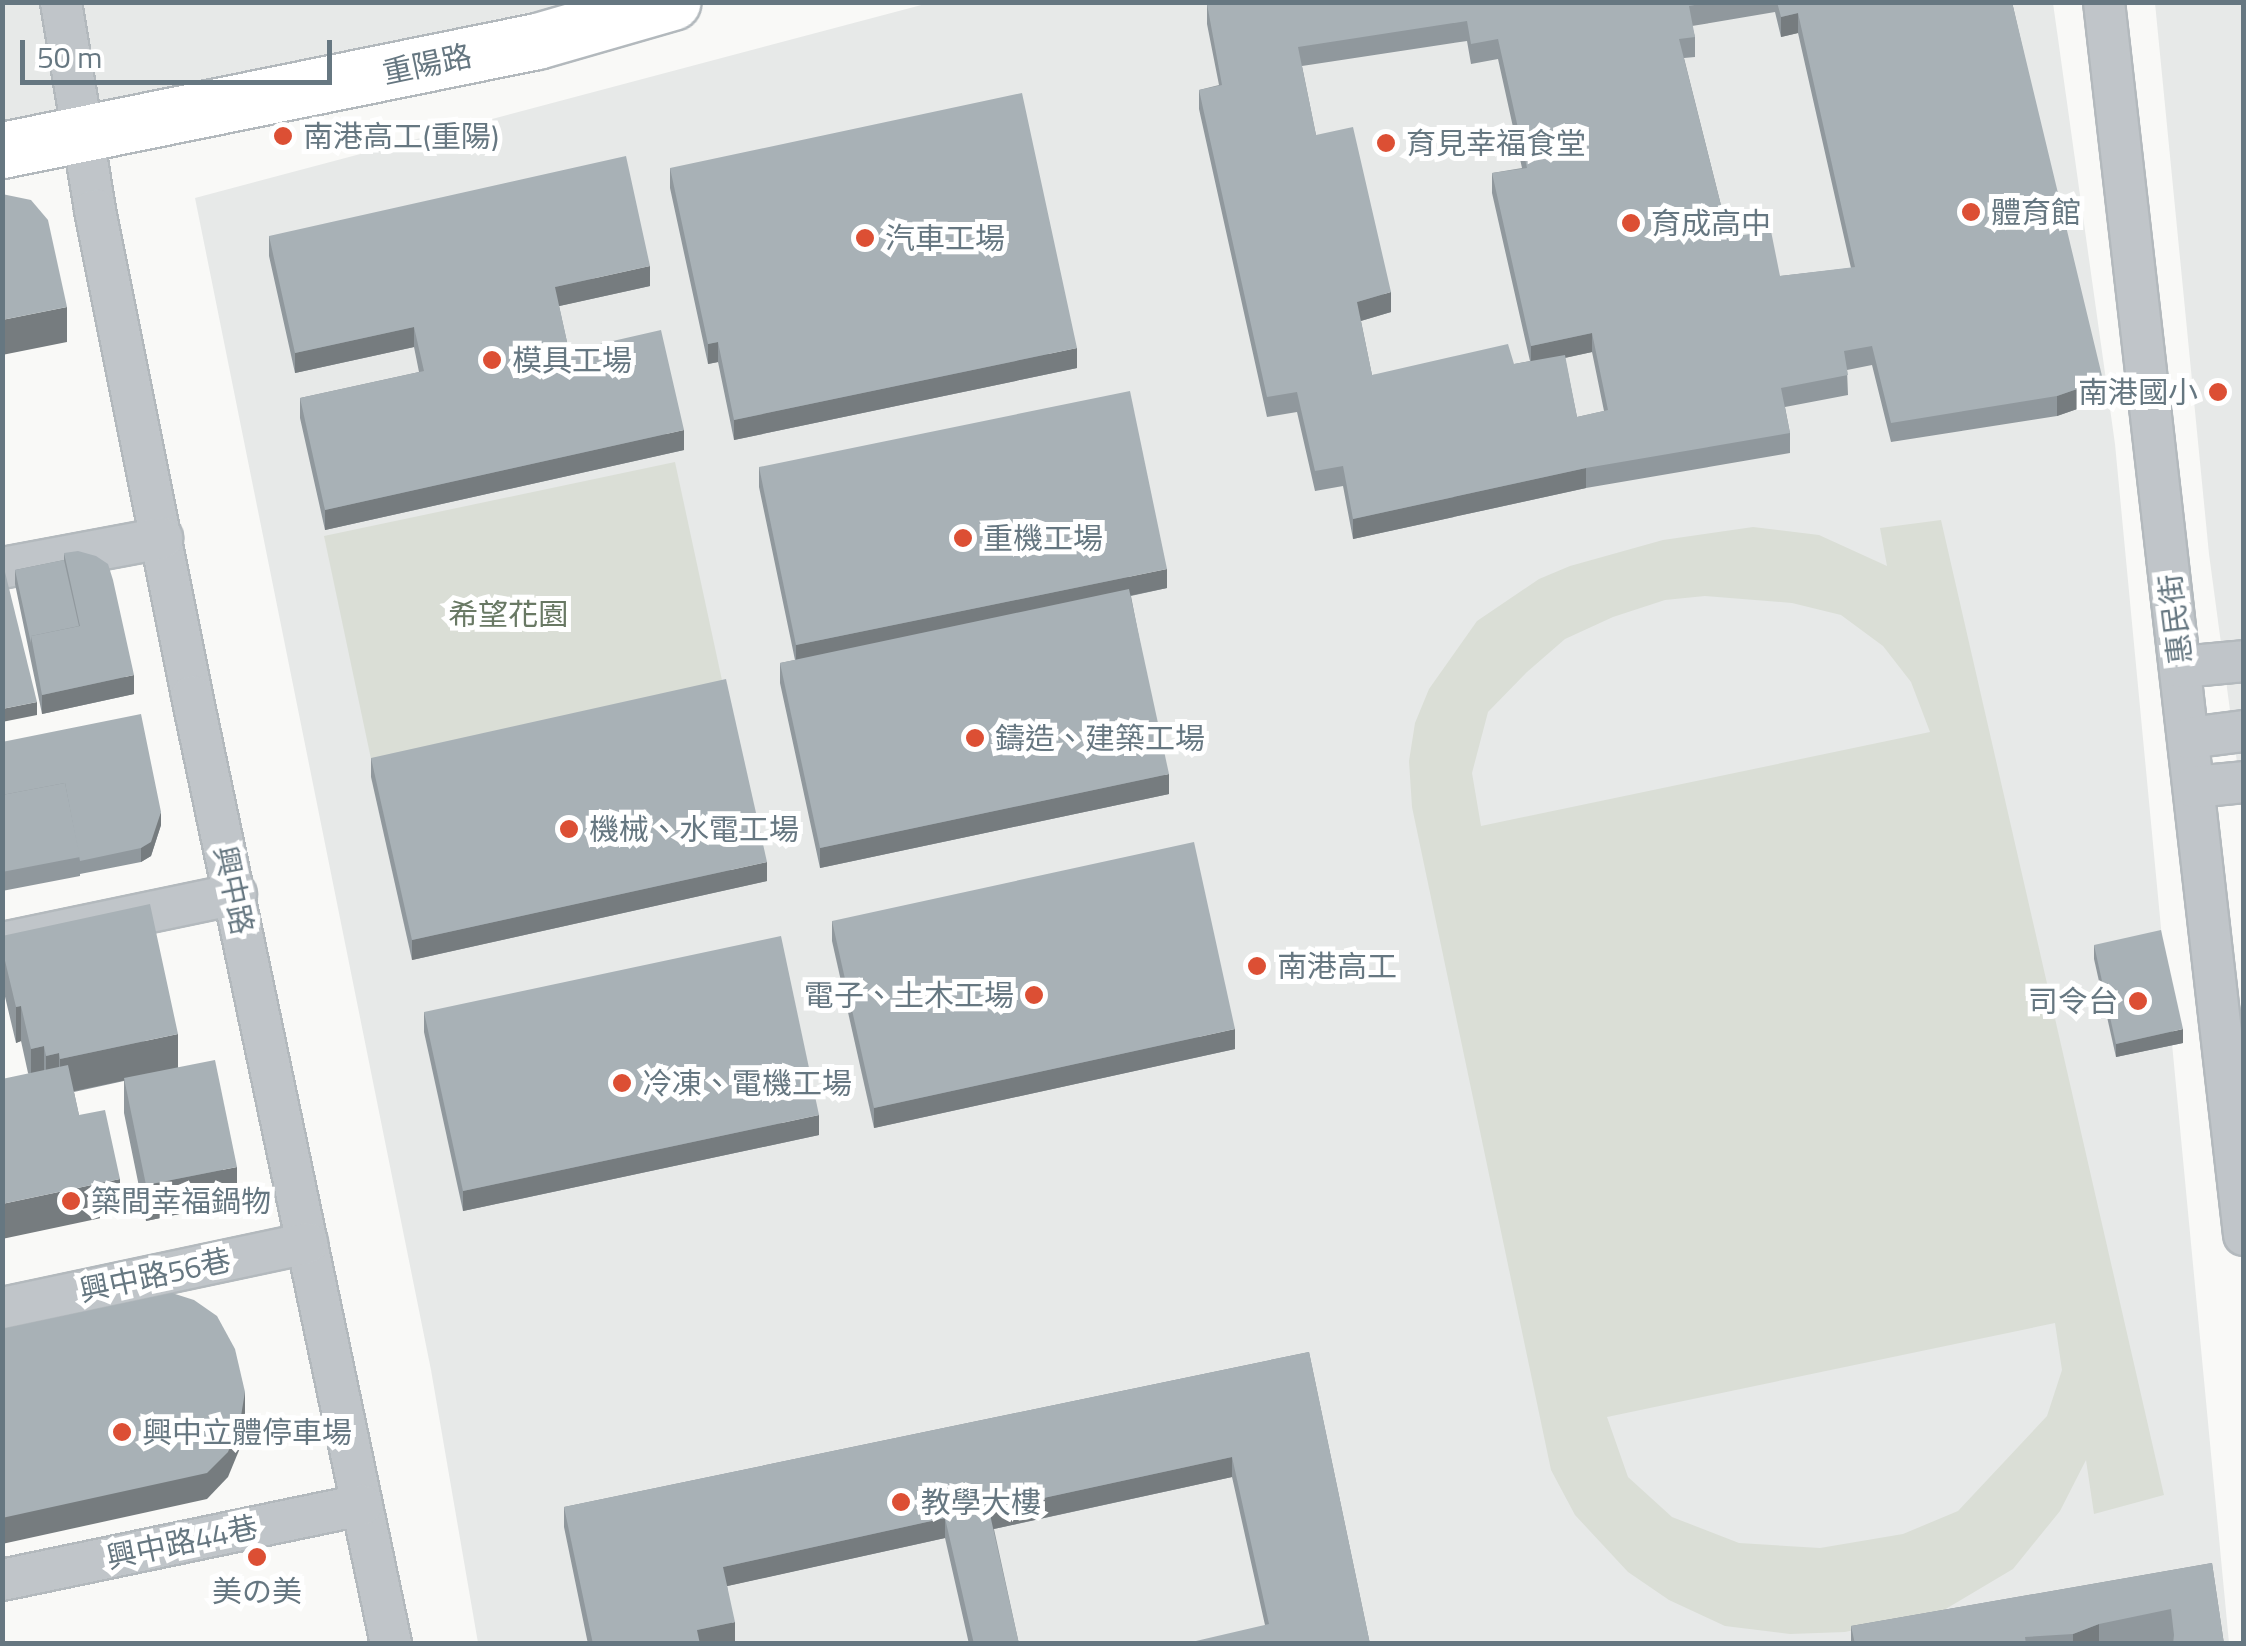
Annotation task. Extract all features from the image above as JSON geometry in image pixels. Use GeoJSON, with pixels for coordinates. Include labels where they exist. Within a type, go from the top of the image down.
{"type":"FeatureCollection","features":[{"type":"Feature","properties":{"kind":"street","name":"興中路"},"geometry":{"type":"LineString","coordinates":[[61,2],[81,136],[391,1644]]}},
{"type":"Feature","properties":{"kind":"street","name":"重陽路"},"geometry":{"type":"LineString","coordinates":[[2,150],[537,41],[672,2]]}},
{"type":"Feature","properties":{"kind":"street","name":"惠民街"},"geometry":{"type":"LineString","coordinates":[[2104,2],[2244,1235]]}},
{"type":"Feature","properties":{"kind":"street"},"geometry":{"type":"LineString","coordinates":[[2,568],[162,538]]}},
{"type":"Feature","properties":{"kind":"street"},"geometry":{"type":"LineString","coordinates":[[2181,667],[2244,661]]}},
{"type":"Feature","properties":{"kind":"street"},"geometry":{"type":"LineString","coordinates":[[2189,738],[2244,730]]}},
{"type":"Feature","properties":{"kind":"street"},"geometry":{"type":"LineString","coordinates":[[2194,787],[2244,782]]}},
{"type":"Feature","properties":{"kind":"street"},"geometry":{"type":"LineString","coordinates":[[2,943],[236,894]]}},
{"type":"Feature","properties":{"kind":"street","name":"興中路56巷"},"geometry":{"type":"LineString","coordinates":[[2,1308],[307,1243]]}},
{"type":"Feature","properties":{"kind":"street","name":"興中路44巷"},"geometry":{"type":"LineString","coordinates":[[2,1580],[361,1505]]}},
{"type":"Feature","properties":{"kind":"shaded area"},"geometry":{"type":"Polygon","coordinates":[[[3,2],[572,3],[3,128],[3,2]]]}},
{"type":"Feature","properties":{"kind":"shaded area","name":"南港高工"},"geometry":{"type":"Polygon","coordinates":[[[929,3],[2053,3],[2115,444],[2229,1643],[478,1643],[431,1370],[195,198],[929,3]]]}},
{"type":"Feature","properties":{"kind":"shaded area","name":"南港國小"},"geometry":{"type":"Polygon","coordinates":[[[2155,3],[2243,3],[2243,807],[2209,554],[2155,3]]]}},
{"type":"Feature","properties":{"kind":"green space","name":"希望花園"},"geometry":{"type":"Polygon","coordinates":[[[675,462],[723,685],[371,759],[324,536],[675,462]]]}},
{"type":"Feature","properties":{"kind":"green space"},"geometry":{"type":"Polygon","coordinates":[[[1941,520],[2164,1495],[2094,1514],[2086,1460],[2060,1511],[2013,1569],[1944,1610],[1845,1632],[1790,1634],[1725,1626],[1669,1600],[1628,1572],[1575,1515],[1551,1470],[1412,807],[1409,761],[1415,723],[1429,689],[1477,621],[1539,579],[1570,566],[1663,540],[1753,527],[1819,535],[1887,566],[1880,528],[1941,520]],[[1705,596],[1665,600],[1613,617],[1565,639],[1488,712],[1472,773],[1481,826],[1930,732],[1911,682],[1883,646],[1841,615],[1792,603],[1705,596]],[[2055,1323],[1607,1417],[1628,1477],[1672,1517],[1739,1543],[1820,1548],[1903,1534],[1958,1511],[2047,1416],[2062,1370],[2055,1323]]]}},
{"type":"Feature","properties":{"kind":"building"},"geometry":{"type":"Polygon","coordinates":[[[1712,2],[1689,6],[1695,37],[1679,39],[1729,237],[1771,231],[1780,276],[1855,267],[1798,13],[1781,17],[1777,2],[2012,2],[2103,380],[2057,396],[1891,423],[1872,346],[1844,351],[1848,375],[1781,388],[1790,433],[1586,468],[1353,519],[1343,466],[1315,471],[1297,392],[1267,397],[1199,90],[1222,85],[1207,4],[1712,2]],[[1467,21],[1298,47],[1316,135],[1353,127],[1391,292],[1357,302],[1372,375],[1508,344],[1514,364],[1565,355],[1577,417],[1608,410],[1592,333],[1531,346],[1492,173],[1527,168],[1498,39],[1471,44],[1467,21]]]}},
{"type":"Feature","properties":{"kind":"building","name":"汽車工場"},"geometry":{"type":"Polygon","coordinates":[[[1022,93],[1077,348],[734,420],[718,342],[708,344],[670,168],[1022,93]]]}},
{"type":"Feature","properties":{"kind":"building","name":"模具工場"},"geometry":{"type":"Polygon","coordinates":[[[626,156],[650,266],[555,287],[569,351],[661,330],[684,430],[325,510],[300,398],[424,371],[414,327],[295,353],[269,236],[626,156]]]}},
{"type":"Feature","properties":{"kind":"building"},"geometry":{"type":"Polygon","coordinates":[[[2,194],[31,200],[48,220],[67,307],[2,320],[2,194]]]}},
{"type":"Feature","properties":{"kind":"building","name":"重機工場"},"geometry":{"type":"Polygon","coordinates":[[[1130,391],[1167,569],[796,645],[759,467],[1130,391]]]}},
{"type":"Feature","properties":{"kind":"building"},"geometry":{"type":"Polygon","coordinates":[[[78,551],[108,564],[134,675],[42,695],[31,636],[80,626],[64,553],[78,551]]]}},
{"type":"Feature","properties":{"kind":"building"},"geometry":{"type":"Polygon","coordinates":[[[64,560],[79,626],[31,636],[31,643],[15,570],[64,560]]]}},
{"type":"Feature","properties":{"kind":"building"},"geometry":{"type":"Polygon","coordinates":[[[5,572],[37,702],[2,709],[2,573],[5,572]]]}},
{"type":"Feature","properties":{"kind":"building","name":"鑄造、建築工場"},"geometry":{"type":"Polygon","coordinates":[[[1129,589],[1169,774],[820,848],[780,663],[1129,589]]]}},
{"type":"Feature","properties":{"kind":"building","name":"機械、水電工場"},"geometry":{"type":"Polygon","coordinates":[[[726,679],[767,862],[412,940],[371,758],[726,679]]]}},
{"type":"Feature","properties":{"kind":"building"},"geometry":{"type":"Polygon","coordinates":[[[141,714],[161,812],[151,842],[141,848],[80,861],[65,783],[2,795],[2,742],[141,714]]]}},
{"type":"Feature","properties":{"kind":"building"},"geometry":{"type":"Polygon","coordinates":[[[65,783],[80,857],[2,872],[2,795],[65,783]]]}},
{"type":"Feature","properties":{"kind":"building","name":"電子、土木工場"},"geometry":{"type":"Polygon","coordinates":[[[1194,842],[1235,1029],[874,1108],[832,921],[1194,842]]]}},
{"type":"Feature","properties":{"kind":"building"},"geometry":{"type":"Polygon","coordinates":[[[150,904],[178,1034],[60,1059],[59,1053],[46,1056],[44,1046],[31,1049],[21,1006],[16,1007],[2,936],[150,904]]]}},
{"type":"Feature","properties":{"kind":"building","name":"司令台"},"geometry":{"type":"Polygon","coordinates":[[[2161,930],[2183,1029],[2116,1044],[2094,945],[2161,930]]]}},
{"type":"Feature","properties":{"kind":"building","name":"冷凍、電機工場"},"geometry":{"type":"Polygon","coordinates":[[[781,936],[819,1115],[463,1191],[424,1012],[781,936]]]}},
{"type":"Feature","properties":{"kind":"building"},"geometry":{"type":"Polygon","coordinates":[[[215,1060],[237,1167],[146,1185],[124,1078],[215,1060]]]}},
{"type":"Feature","properties":{"kind":"building"},"geometry":{"type":"Polygon","coordinates":[[[68,1065],[79,1115],[105,1110],[120,1179],[2,1204],[2,1079],[68,1065]]]}},
{"type":"Feature","properties":{"kind":"building","name":"興中立體停車場"},"geometry":{"type":"Polygon","coordinates":[[[172,1293],[194,1300],[217,1316],[235,1349],[245,1392],[240,1422],[228,1452],[207,1473],[2,1518],[2,1329],[172,1293]]]}},
{"type":"Feature","properties":{"kind":"building","name":"教學大樓"},"geometry":{"type":"Polygon","coordinates":[[[1309,1352],[1370,1644],[1183,1644],[1269,1624],[1232,1457],[989,1510],[1019,1644],[974,1644],[945,1518],[723,1567],[735,1622],[697,1630],[700,1644],[593,1644],[564,1507],[1309,1352]]]}},
{"type":"Feature","properties":{"kind":"building"},"geometry":{"type":"Polygon","coordinates":[[[2212,1563],[2224,1644],[2173,1644],[2171,1609],[2099,1624],[2073,1634],[2025,1637],[2026,1644],[1855,1644],[1851,1626],[2212,1563]]]}},
{"type":"Feature","properties":{"kind":"place","name":"南港高工(重陽)"},"geometry":{"type":"Point","coordinates":[283,136]}},
{"type":"Feature","properties":{"kind":"place","name":"育見幸福食堂"},"geometry":{"type":"Point","coordinates":[1386,143]}},
{"type":"Feature","properties":{"kind":"place","name":"體育館"},"geometry":{"type":"Point","coordinates":[1971,212]}},
{"type":"Feature","properties":{"kind":"place","name":"育成高中"},"geometry":{"type":"Point","coordinates":[1631,223]}},
{"type":"Feature","properties":{"kind":"place","name":"汽車工場"},"geometry":{"type":"Point","coordinates":[865,238]}},
{"type":"Feature","properties":{"kind":"place","name":"模具工場"},"geometry":{"type":"Point","coordinates":[492,360]}},
{"type":"Feature","properties":{"kind":"place","name":"南港國小"},"geometry":{"type":"Point","coordinates":[2218,392]}},
{"type":"Feature","properties":{"kind":"place","name":"重機工場"},"geometry":{"type":"Point","coordinates":[963,538]}},
{"type":"Feature","properties":{"kind":"place","name":"鑄造、建築工場"},"geometry":{"type":"Point","coordinates":[975,738]}},
{"type":"Feature","properties":{"kind":"place","name":"機械、水電工場"},"geometry":{"type":"Point","coordinates":[569,829]}},
{"type":"Feature","properties":{"kind":"place","name":"南港高工"},"geometry":{"type":"Point","coordinates":[1257,966]}},
{"type":"Feature","properties":{"kind":"place","name":"電子、土木工場"},"geometry":{"type":"Point","coordinates":[1034,995]}},
{"type":"Feature","properties":{"kind":"place","name":"司令台"},"geometry":{"type":"Point","coordinates":[2138,1001]}},
{"type":"Feature","properties":{"kind":"place","name":"冷凍、電機工場"},"geometry":{"type":"Point","coordinates":[622,1083]}},
{"type":"Feature","properties":{"kind":"place","name":"築間幸福鍋物"},"geometry":{"type":"Point","coordinates":[71,1201]}},
{"type":"Feature","properties":{"kind":"place","name":"興中立體停車場"},"geometry":{"type":"Point","coordinates":[122,1432]}},
{"type":"Feature","properties":{"kind":"place","name":"教學大樓"},"geometry":{"type":"Point","coordinates":[901,1502]}},
{"type":"Feature","properties":{"kind":"place","name":"美の美"},"geometry":{"type":"Point","coordinates":[257,1557]}}]}
